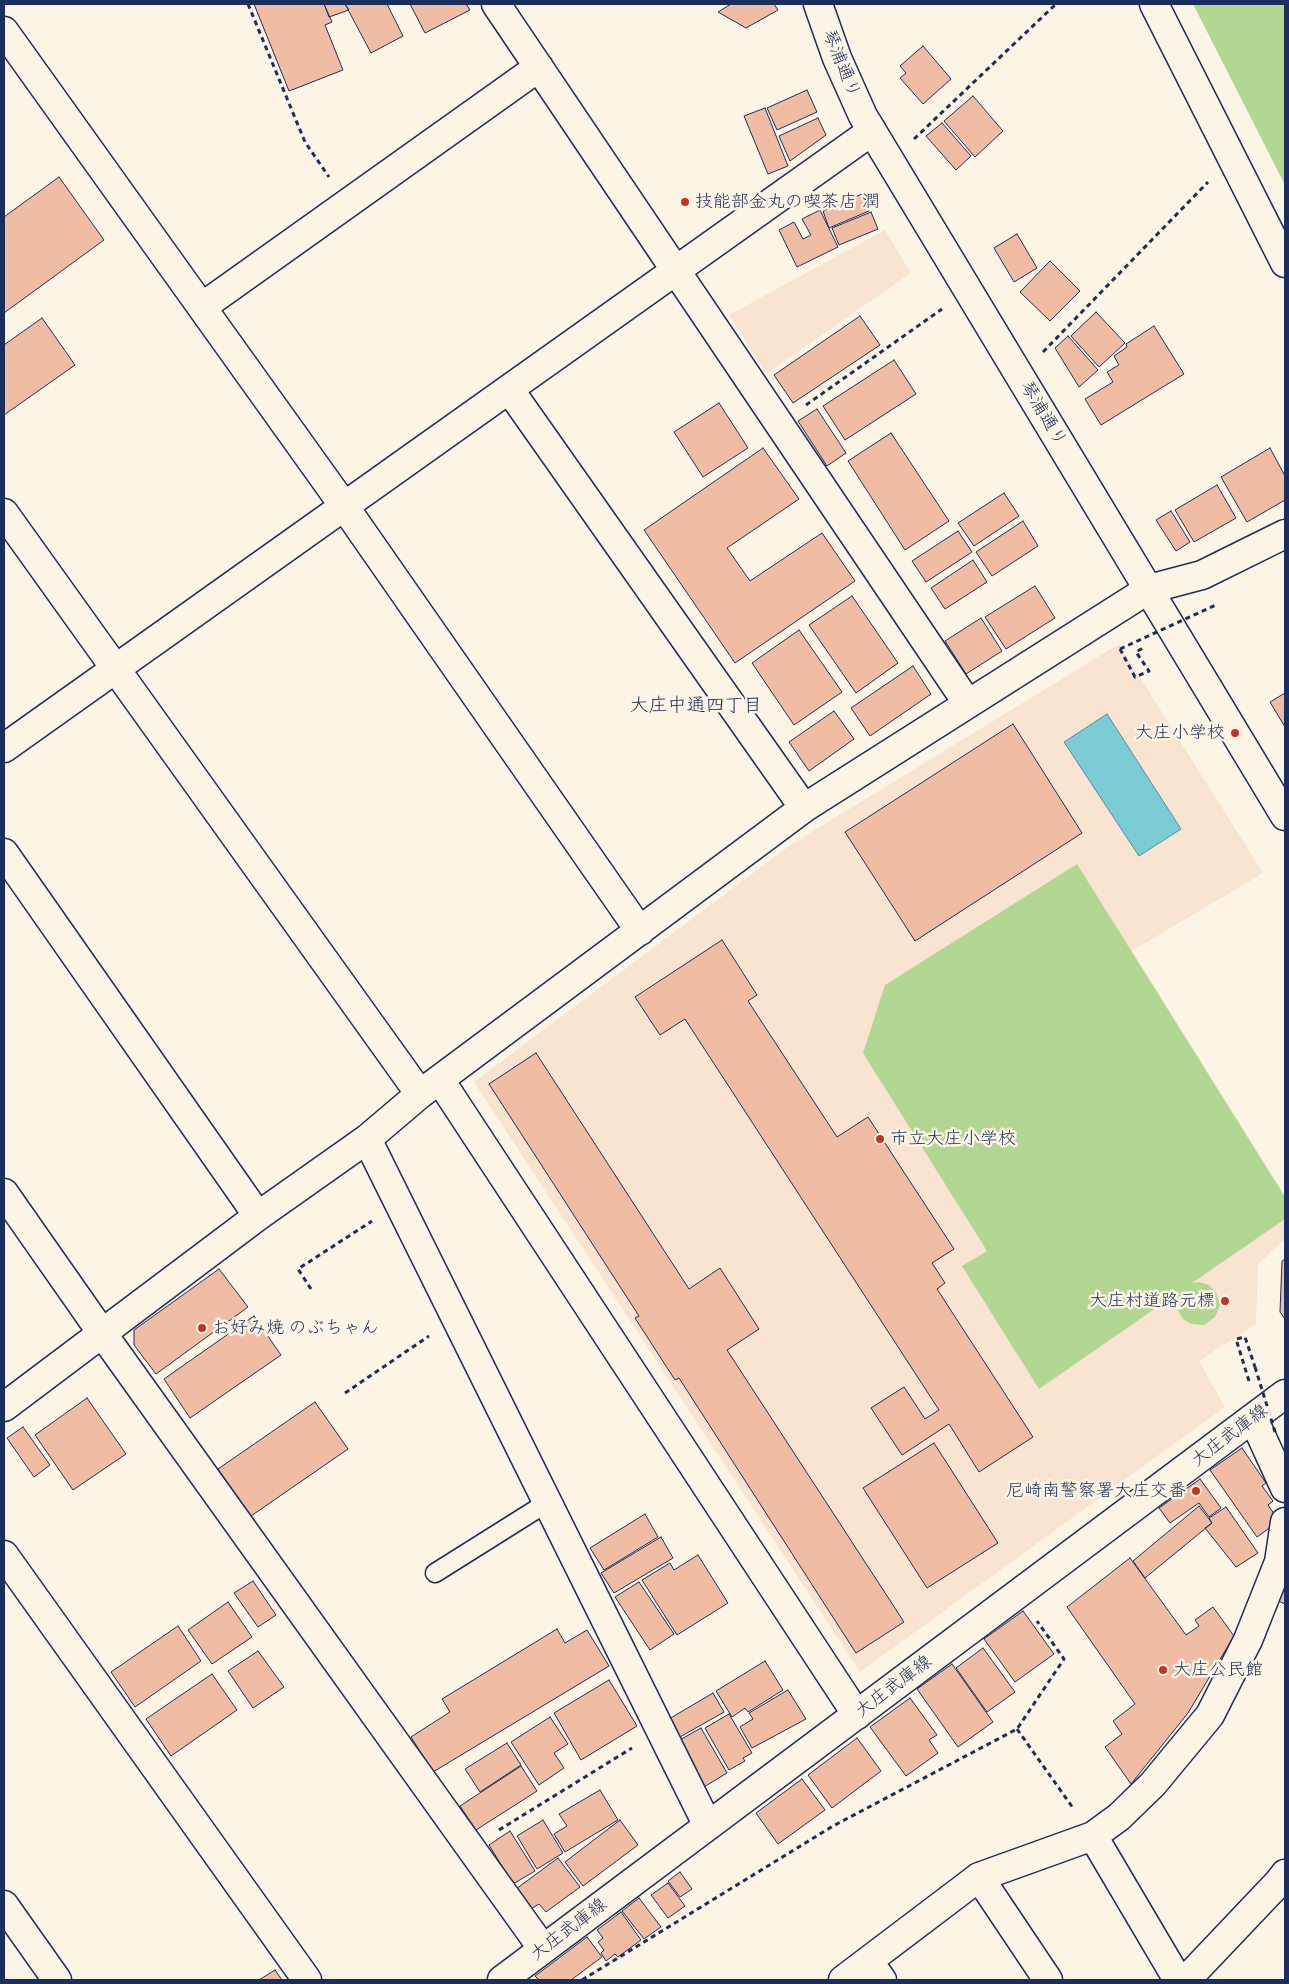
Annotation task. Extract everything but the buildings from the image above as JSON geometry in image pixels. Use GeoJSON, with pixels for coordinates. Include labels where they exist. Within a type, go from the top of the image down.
{"type":"FeatureCollection","features":[{"type":"Feature","properties":{"kind":"street"},"geometry":{"type":"LineString","coordinates":[[496,4],[968,704]]}},
{"type":"Feature","properties":{"kind":"street","name":"琴浦通り"},"geometry":{"type":"LineString","coordinates":[[818,4],[849,87],[872,131],[1285,816]]}},
{"type":"Feature","properties":{"kind":"street"},"geometry":{"type":"LineString","coordinates":[[1154,4],[1285,263]]}},
{"type":"Feature","properties":{"kind":"street"},"geometry":{"type":"LineString","coordinates":[[4,31],[344,506],[640,931]]}},
{"type":"Feature","properties":{"kind":"street"},"geometry":{"type":"LineString","coordinates":[[202,307],[539,67]]}},
{"type":"Feature","properties":{"kind":"street"},"geometry":{"type":"LineString","coordinates":[[4,748],[872,131]]}},
{"type":"Feature","properties":{"kind":"street"},"geometry":{"type":"LineString","coordinates":[[509,389],[804,808]]}},
{"type":"Feature","properties":{"kind":"street"},"geometry":{"type":"LineString","coordinates":[[4,513],[114,669],[430,1087],[857,1715]]}},
{"type":"Feature","properties":{"kind":"street"},"geometry":{"type":"LineString","coordinates":[[4,1406],[258,1216],[367,1139],[430,1087],[804,808],[1149,589],[1202,575],[1285,534]]}},
{"type":"Feature","properties":{"kind":"street"},"geometry":{"type":"LineString","coordinates":[[4,853],[258,1216]]}},
{"type":"Feature","properties":{"kind":"street"},"geometry":{"type":"LineString","coordinates":[[367,1139],[708,1826]]}},
{"type":"Feature","properties":{"kind":"street"},"geometry":{"type":"LineString","coordinates":[[4,1193],[543,1949]]}},
{"type":"Feature","properties":{"kind":"street","name":"大庄武庫線"},"geometry":{"type":"LineString","coordinates":[[502,1980],[1285,1394]]}},
{"type":"Feature","properties":{"kind":"street"},"geometry":{"type":"LineString","coordinates":[[1253,1418],[1285,1488]]}},
{"type":"Feature","properties":{"kind":"street"},"geometry":{"type":"LineString","coordinates":[[842,1980],[875,1971],[979,1877],[1093,1836],[1119,1817],[1153,1784],[1210,1715],[1248,1640],[1279,1562],[1285,1522]]}},
{"type":"Feature","properties":{"kind":"street"},"geometry":{"type":"LineString","coordinates":[[4,1555],[308,1980]]}},
{"type":"Feature","properties":{"kind":"street"},"geometry":{"type":"LineString","coordinates":[[1093,1836],[1178,1980]]}},
{"type":"Feature","properties":{"kind":"street"},"geometry":{"type":"LineString","coordinates":[[1186,1980],[1278,1884],[1285,1874]]}},
{"type":"Feature","properties":{"kind":"street"},"geometry":{"type":"LineString","coordinates":[[979,1877],[1048,1980]]}},
{"type":"Feature","properties":{"kind":"street"},"geometry":{"type":"LineString","coordinates":[[4,1905],[58,1980]]}},
{"type":"Feature","properties":{"kind":"lane"},"geometry":{"type":"LineString","coordinates":[[435,1573],[548,1502]]}},
{"type":"Feature","properties":{"kind":"path"},"geometry":{"type":"LineString","coordinates":[[248,4],[305,142],[347,203]]}},
{"type":"Feature","properties":{"kind":"path"},"geometry":{"type":"LineString","coordinates":[[912,141],[1056,4]]}},
{"type":"Feature","properties":{"kind":"path"},"geometry":{"type":"LineString","coordinates":[[1041,354],[1232,157]]}},
{"type":"Feature","properties":{"kind":"path"},"geometry":{"type":"LineString","coordinates":[[779,424],[945,307]]}},
{"type":"Feature","properties":{"kind":"path"},"geometry":{"type":"LineString","coordinates":[[1143,648],[1136,652],[1148,671],[1135,677],[1120,649],[1218,604]]}},
{"type":"Feature","properties":{"kind":"path"},"geometry":{"type":"LineString","coordinates":[[311,1289],[298,1269],[399,1204]]}},
{"type":"Feature","properties":{"kind":"path"},"geometry":{"type":"LineString","coordinates":[[345,1393],[456,1318]]}},
{"type":"Feature","properties":{"kind":"path"},"geometry":{"type":"LineString","coordinates":[[1246,1371],[1236,1339],[1245,1337],[1276,1435]]}},
{"type":"Feature","properties":{"kind":"path"},"geometry":{"type":"LineString","coordinates":[[582,1980],[834,1826],[1017,1729],[1064,1659],[1017,1595]]}},
{"type":"Feature","properties":{"kind":"path"},"geometry":{"type":"LineString","coordinates":[[1017,1729],[1093,1836]]}},
{"type":"Feature","properties":{"kind":"path"},"geometry":{"type":"LineString","coordinates":[[471,1847],[660,1731]]}},
{"type":"Feature","properties":{"kind":"shaded area"},"geometry":{"type":"Polygon","coordinates":[[[885,230],[911,273],[766,374],[729,315],[885,230]]]}},
{"type":"Feature","properties":{"kind":"shaded area","name":"市立大庄小学校"},"geometry":{"type":"Polygon","coordinates":[[[1119,644],[1263,873],[1132,951],[1285,1196],[1285,1239],[1258,1264],[1256,1324],[1199,1361],[1225,1407],[860,1672],[474,1082],[792,844],[1119,644]]]}},
{"type":"Feature","properties":{"kind":"green space"},"geometry":{"type":"Polygon","coordinates":[[[1193,4],[1285,4],[1285,185],[1193,4]]]}},
{"type":"Feature","properties":{"kind":"green space"},"geometry":{"type":"Polygon","coordinates":[[[1077,864],[1285,1197],[1285,1219],[1192,1283],[1199,1282],[1209,1285],[1216,1292],[1220,1305],[1215,1317],[1204,1325],[1191,1324],[1183,1319],[1178,1310],[1177,1300],[1179,1292],[1039,1389],[962,1266],[987,1251],[863,1053],[885,985],[1077,864]]]}},
{"type":"Feature","properties":{"kind":"water"},"geometry":{"type":"Polygon","coordinates":[[[1107,714],[1181,829],[1139,856],[1064,742],[1107,714]]]}},
{"type":"Feature","properties":{"kind":"place","name":"技能部金丸の喫茶店 潤"},"geometry":{"type":"Point","coordinates":[685,202]}},
{"type":"Feature","properties":{"kind":"place","name":"大庄小学校"},"geometry":{"type":"Point","coordinates":[1235,733]}},
{"type":"Feature","properties":{"kind":"place","name":"市立大庄小学校"},"geometry":{"type":"Point","coordinates":[880,1139]}},
{"type":"Feature","properties":{"kind":"place","name":"大庄村道路元標"},"geometry":{"type":"Point","coordinates":[1225,1301]}},
{"type":"Feature","properties":{"kind":"place","name":"お好み焼 のぶちゃん"},"geometry":{"type":"Point","coordinates":[202,1328]}},
{"type":"Feature","properties":{"kind":"place","name":"尼崎南警察署大庄交番"},"geometry":{"type":"Point","coordinates":[1196,1491]}},
{"type":"Feature","properties":{"kind":"place","name":"大庄公民館"},"geometry":{"type":"Point","coordinates":[1163,1670]}},
{"type":"Feature","properties":{"kind":"district","name":"大庄中通四丁目"},"geometry":{"type":"Point","coordinates":[696,706]}}]}
